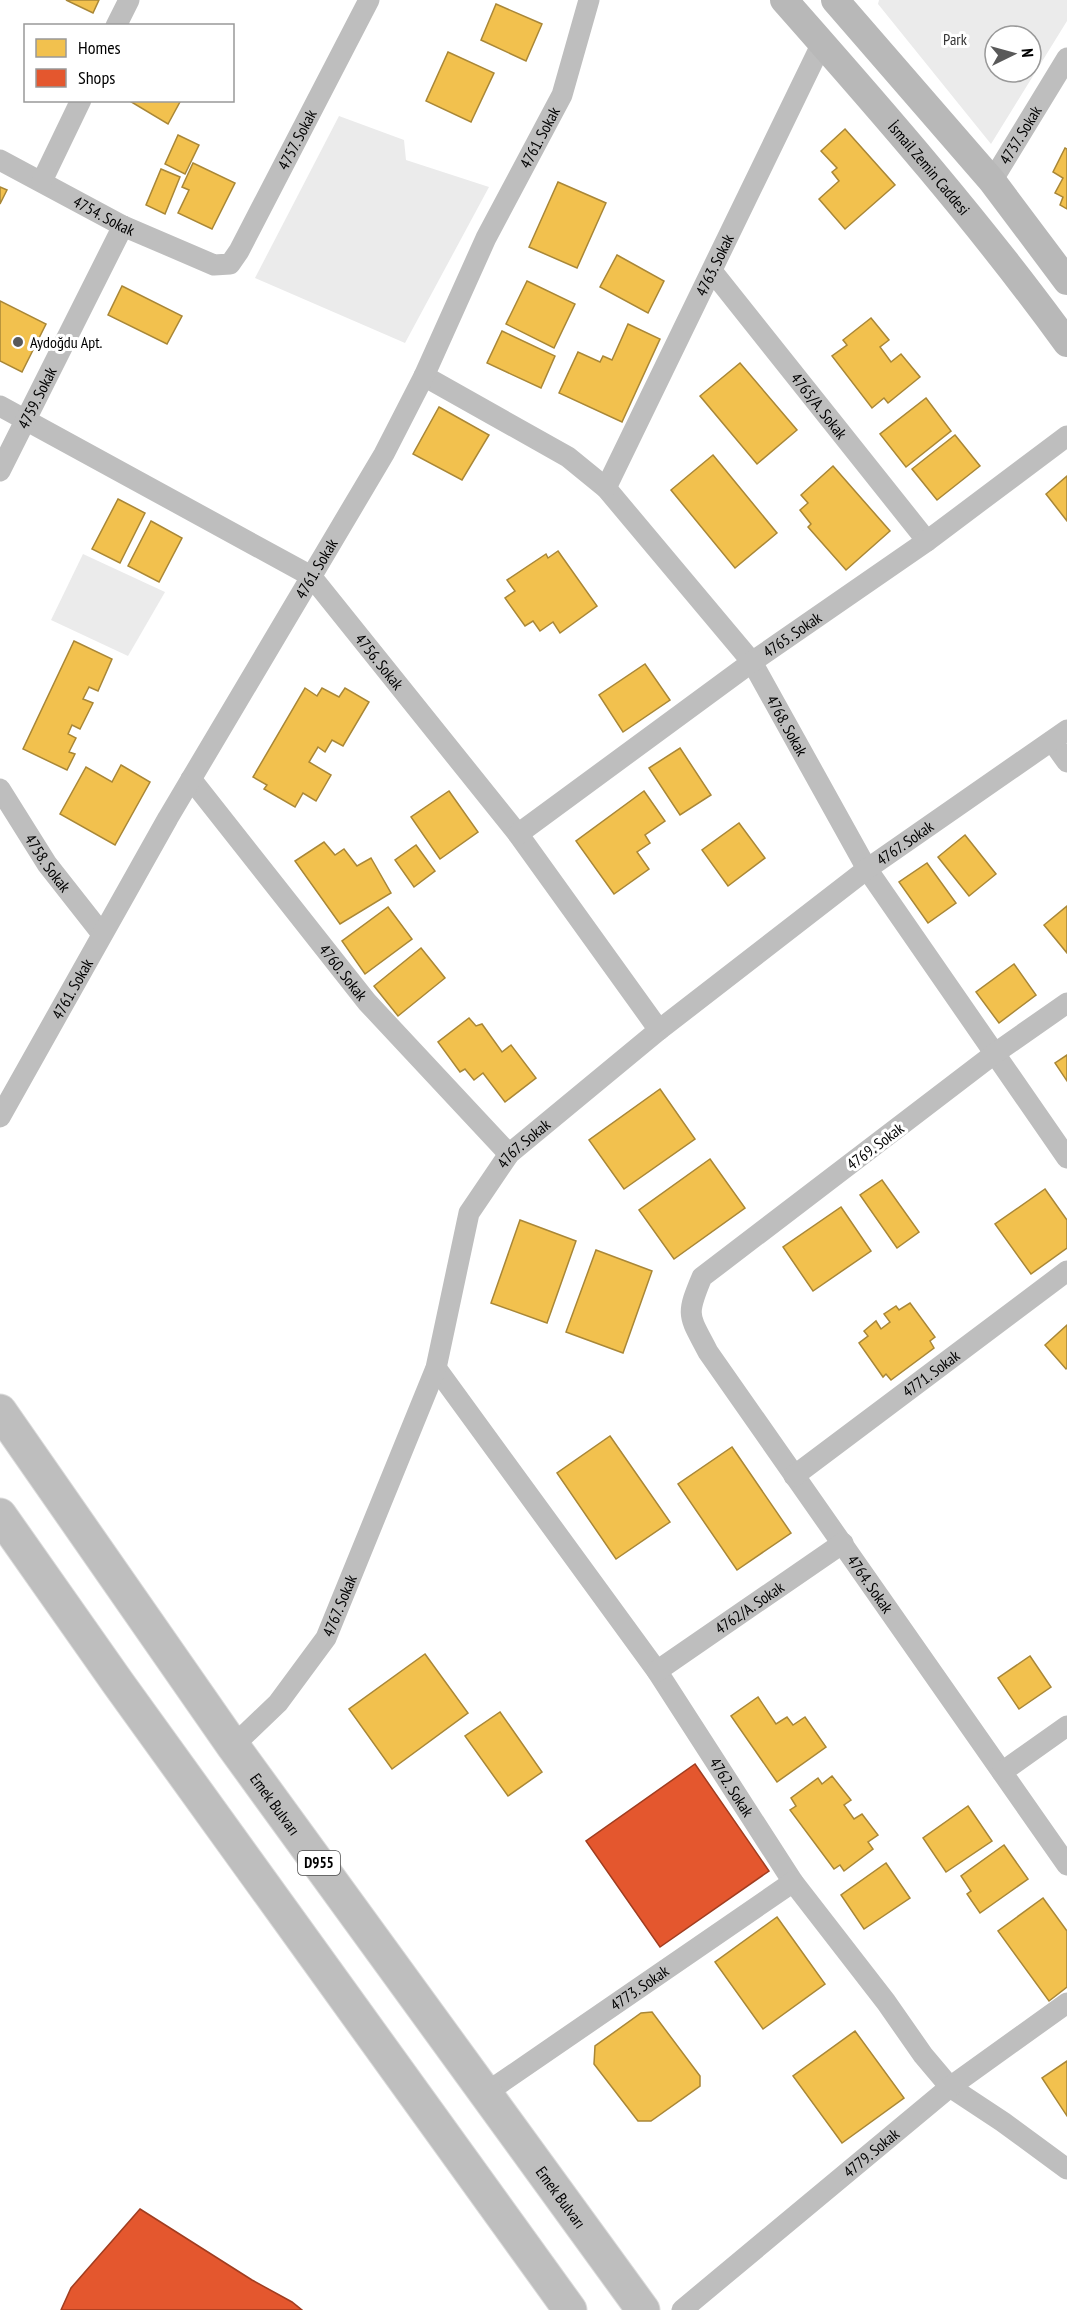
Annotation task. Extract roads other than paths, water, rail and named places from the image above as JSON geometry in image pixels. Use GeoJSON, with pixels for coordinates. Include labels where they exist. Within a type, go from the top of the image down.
{"type":"FeatureCollection","features":[{"type":"Feature","properties":{"kind":"highway","name":"Emek Bulvarı"},"geometry":{"type":"LineString","coordinates":[[0,1411],[233,1746],[643,2310]]}},
{"type":"Feature","properties":{"kind":"highway"},"geometry":{"type":"LineString","coordinates":[[0,1515],[118,1683],[570,2310]]}},
{"type":"Feature","properties":{"kind":"main road","name":"İsmail Zemin Caddesi"},"geometry":{"type":"LineString","coordinates":[[784,0],[862,88],[1024,284],[1067,343]]}},
{"type":"Feature","properties":{"kind":"main road"},"geometry":{"type":"LineString","coordinates":[[835,0],[992,181],[1067,282]]}},
{"type":"Feature","properties":{"kind":"street"},"geometry":{"type":"LineString","coordinates":[[117,24],[129,0]]}},
{"type":"Feature","properties":{"kind":"street","name":"4757. Sokak"},"geometry":{"type":"LineString","coordinates":[[214,265],[230,264],[239,251],[369,0]]}},
{"type":"Feature","properties":{"kind":"street","name":"4761. Sokak"},"geometry":{"type":"LineString","coordinates":[[0,1117],[191,779],[384,454],[424,376],[486,238],[562,95],[589,0]]}},
{"type":"Feature","properties":{"kind":"street","name":"4763. Sokak"},"geometry":{"type":"LineString","coordinates":[[606,488],[822,43]]}},
{"type":"Feature","properties":{"kind":"street","name":"4737. Sokak"},"geometry":{"type":"LineString","coordinates":[[992,181],[1067,58]]}},
{"type":"Feature","properties":{"kind":"street"},"geometry":{"type":"LineString","coordinates":[[42,181],[80,102]]}},
{"type":"Feature","properties":{"kind":"street","name":"4754. Sokak"},"geometry":{"type":"LineString","coordinates":[[0,160],[123,226],[214,265]]}},
{"type":"Feature","properties":{"kind":"street","name":"4759. Sokak"},"geometry":{"type":"LineString","coordinates":[[0,471],[123,226]]}},
{"type":"Feature","properties":{"kind":"street","name":"4765/A. Sokak"},"geometry":{"type":"LineString","coordinates":[[712,271],[927,541]]}},
{"type":"Feature","properties":{"kind":"street","name":"4768. Sokak"},"geometry":{"type":"LineString","coordinates":[[424,376],[568,457],[606,488],[752,662],[867,869],[1067,1158]]}},
{"type":"Feature","properties":{"kind":"street","name":"4756. Sokak"},"geometry":{"type":"LineString","coordinates":[[0,406],[311,576],[518,834],[659,1030]]}},
{"type":"Feature","properties":{"kind":"street","name":"4765. Sokak"},"geometry":{"type":"LineString","coordinates":[[518,834],[752,662],[927,541],[1067,436]]}},
{"type":"Feature","properties":{"kind":"street"},"geometry":{"type":"LineString","coordinates":[[1060,735],[1067,762]]}},
{"type":"Feature","properties":{"kind":"street","name":"4767. Sokak"},"geometry":{"type":"LineString","coordinates":[[233,1746],[278,1703],[326,1638],[436,1368],[469,1213],[509,1154],[659,1030],[867,869],[1060,735]]}},
{"type":"Feature","properties":{"kind":"street","name":"4760. Sokak"},"geometry":{"type":"LineString","coordinates":[[191,779],[367,1002],[509,1154]]}},
{"type":"Feature","properties":{"kind":"street","name":"4758. Sokak"},"geometry":{"type":"LineString","coordinates":[[0,789],[46,864],[102,934]]}},
{"type":"Feature","properties":{"kind":"street","name":"4769. Sokak"},"geometry":{"type":"LineString","coordinates":[[693,1298],[702,1277],[994,1054],[1067,1003]]}},
{"type":"Feature","properties":{"kind":"street","name":"4771. Sokak"},"geometry":{"type":"LineString","coordinates":[[795,1476],[1067,1271]]}},
{"type":"Feature","properties":{"kind":"street","name":"4764. Sokak"},"geometry":{"type":"LineString","coordinates":[[693,1298],[690,1315],[708,1352],[1067,1865]]}},
{"type":"Feature","properties":{"kind":"street","name":"4762. Sokak"},"geometry":{"type":"LineString","coordinates":[[436,1368],[657,1671],[793,1882],[886,2002],[923,2055],[951,2087],[1067,2169]]}},
{"type":"Feature","properties":{"kind":"street","name":"4762/A. Sokak"},"geometry":{"type":"LineString","coordinates":[[657,1671],[843,1543]]}},
{"type":"Feature","properties":{"kind":"street"},"geometry":{"type":"LineString","coordinates":[[1002,1772],[1067,1726]]}},
{"type":"Feature","properties":{"kind":"street","name":"4773. Sokak"},"geometry":{"type":"LineString","coordinates":[[486,2093],[793,1882]]}},
{"type":"Feature","properties":{"kind":"street","name":"4779. Sokak"},"geometry":{"type":"LineString","coordinates":[[682,2310],[951,2087],[1067,2003]]}},
{"type":"Feature","properties":{"kind":"place","name":"Aydoğdu Apt."},"geometry":{"type":"Point","coordinates":[18,342]}},
{"type":"Feature","properties":{"kind":"park label","name":"Park"},"geometry":{"type":"Point","coordinates":[955,39]}}]}
